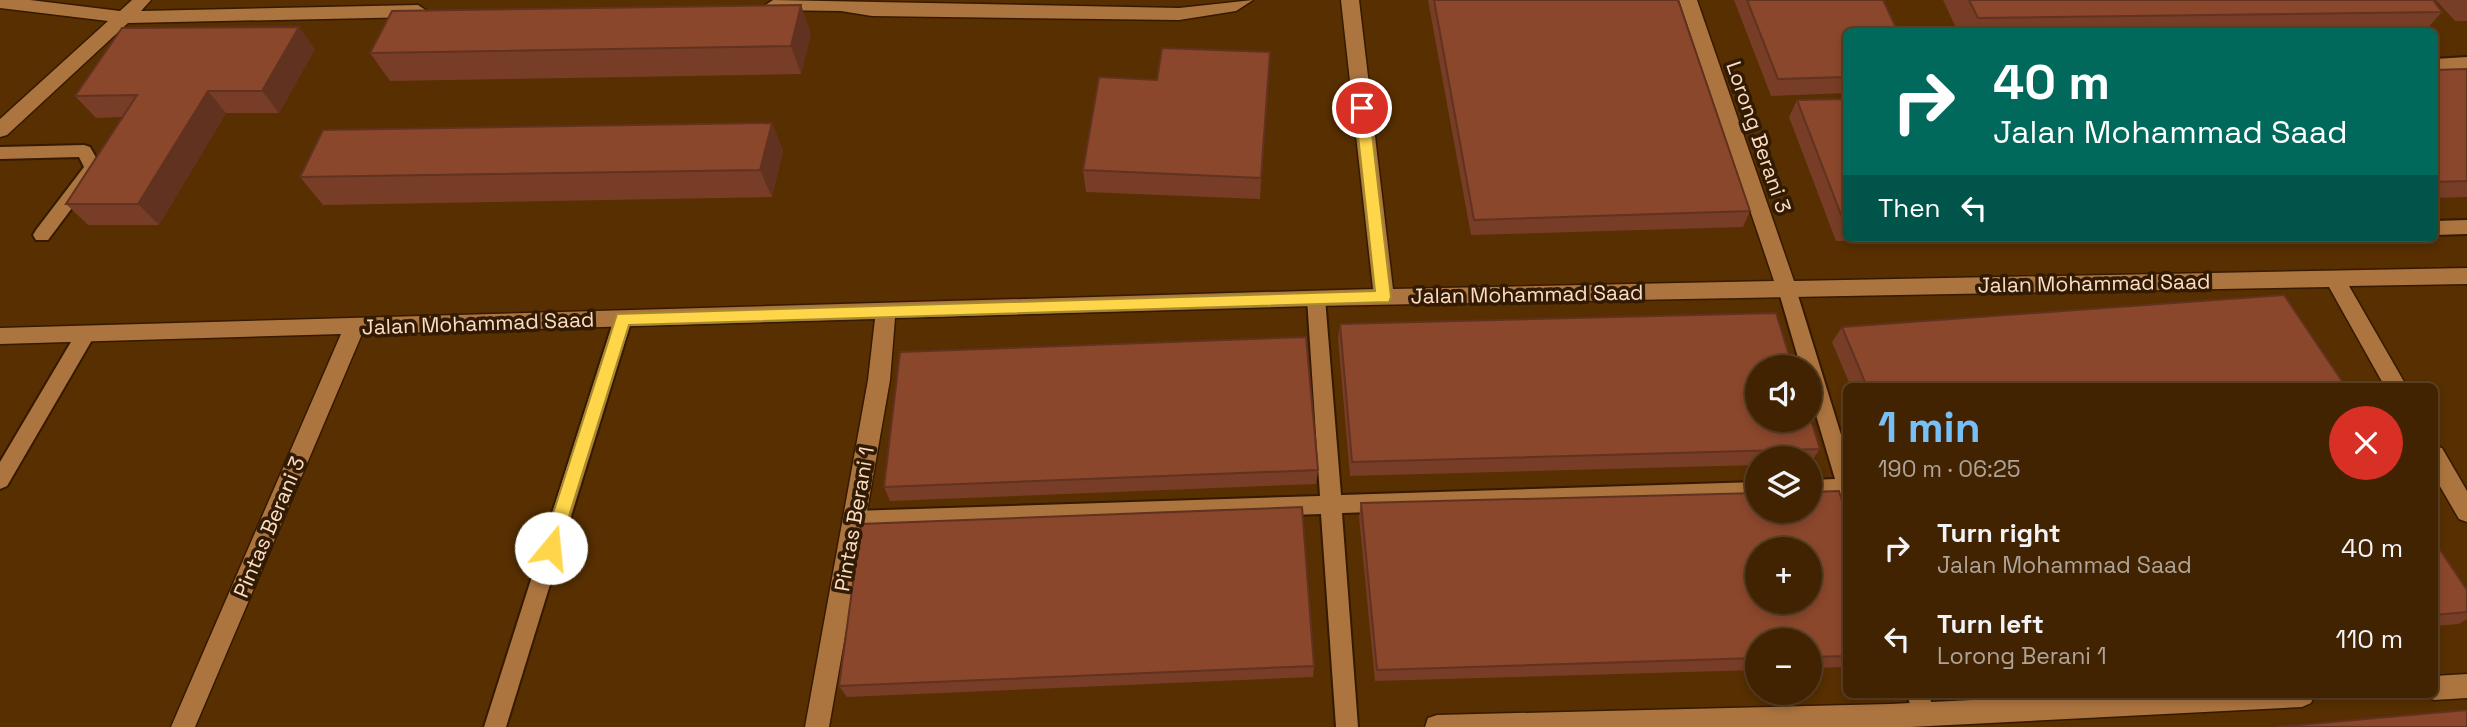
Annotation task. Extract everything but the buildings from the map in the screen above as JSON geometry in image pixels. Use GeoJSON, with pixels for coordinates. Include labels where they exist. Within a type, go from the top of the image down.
{"type":"FeatureCollection","features":[{"type":"Feature","properties":{"kind":"street"},"geometry":{"type":"LineString","coordinates":[[0,130],[142,0]]}},
{"type":"Feature","properties":{"kind":"street"},"geometry":{"type":"LineString","coordinates":[[758,6],[841,5],[872,10],[1179,14],[1236,5],[1244,0]]}},
{"type":"Feature","properties":{"kind":"street"},"geometry":{"type":"LineString","coordinates":[[1350,0],[1384,297]]}},
{"type":"Feature","properties":{"kind":"street","name":"Lorong Berani 3"},"geometry":{"type":"LineString","coordinates":[[1688,0],[1787,289]]}},
{"type":"Feature","properties":{"kind":"street"},"geometry":{"type":"LineString","coordinates":[[0,2],[122,17],[440,11]]}},
{"type":"Feature","properties":{"kind":"street","name":"Jalan Mohammad Saad"},"geometry":{"type":"LineString","coordinates":[[0,336],[1316,298],[2467,276]]}},
{"type":"Feature","properties":{"kind":"street"},"geometry":{"type":"LineString","coordinates":[[2335,279],[2394,383]]}},
{"type":"Feature","properties":{"kind":"street","name":"Pintas Berani 1"},"geometry":{"type":"LineString","coordinates":[[817,727],[879,380],[886,310]]}},
{"type":"Feature","properties":{"kind":"street","name":"Pintas Berani 3"},"geometry":{"type":"LineString","coordinates":[[183,727],[355,326]]}},
{"type":"Feature","properties":{"kind":"street"},"geometry":{"type":"LineString","coordinates":[[2438,462],[2467,512]]}},
{"type":"Feature","properties":{"kind":"street"},"geometry":{"type":"LineString","coordinates":[[2438,688],[2467,686]]}},
{"type":"Feature","properties":{"kind":"street"},"geometry":{"type":"LineString","coordinates":[[1437,727],[1892,722],[1921,704],[2175,698]]}},
{"type":"Feature","properties":{"kind":"lane"},"geometry":{"type":"LineString","coordinates":[[2438,65],[2467,64]]}},
{"type":"Feature","properties":{"kind":"lane"},"geometry":{"type":"LineString","coordinates":[[0,153],[84,151],[93,168],[42,235]]}},
{"type":"Feature","properties":{"kind":"lane"},"geometry":{"type":"LineString","coordinates":[[2438,228],[2467,227]]}},
{"type":"Feature","properties":{"kind":"lane"},"geometry":{"type":"LineString","coordinates":[[1787,289],[1843,476]]}},
{"type":"Feature","properties":{"kind":"lane"},"geometry":{"type":"LineString","coordinates":[[1316,298],[1328,503],[1347,727]]}},
{"type":"Feature","properties":{"kind":"lane"},"geometry":{"type":"LineString","coordinates":[[495,727],[623,319]]}},
{"type":"Feature","properties":{"kind":"lane"},"geometry":{"type":"LineString","coordinates":[[0,480],[85,335]]}},
{"type":"Feature","properties":{"kind":"lane"},"geometry":{"type":"LineString","coordinates":[[1822,488],[1843,486]]}},
{"type":"Feature","properties":{"kind":"lane"},"geometry":{"type":"LineString","coordinates":[[853,520],[1745,491]]}},
{"type":"Feature","properties":{"kind":"route"},"geometry":{"type":"LineString","coordinates":[[551,548],[623,319],[1384,297],[1362,108]]}}]}
